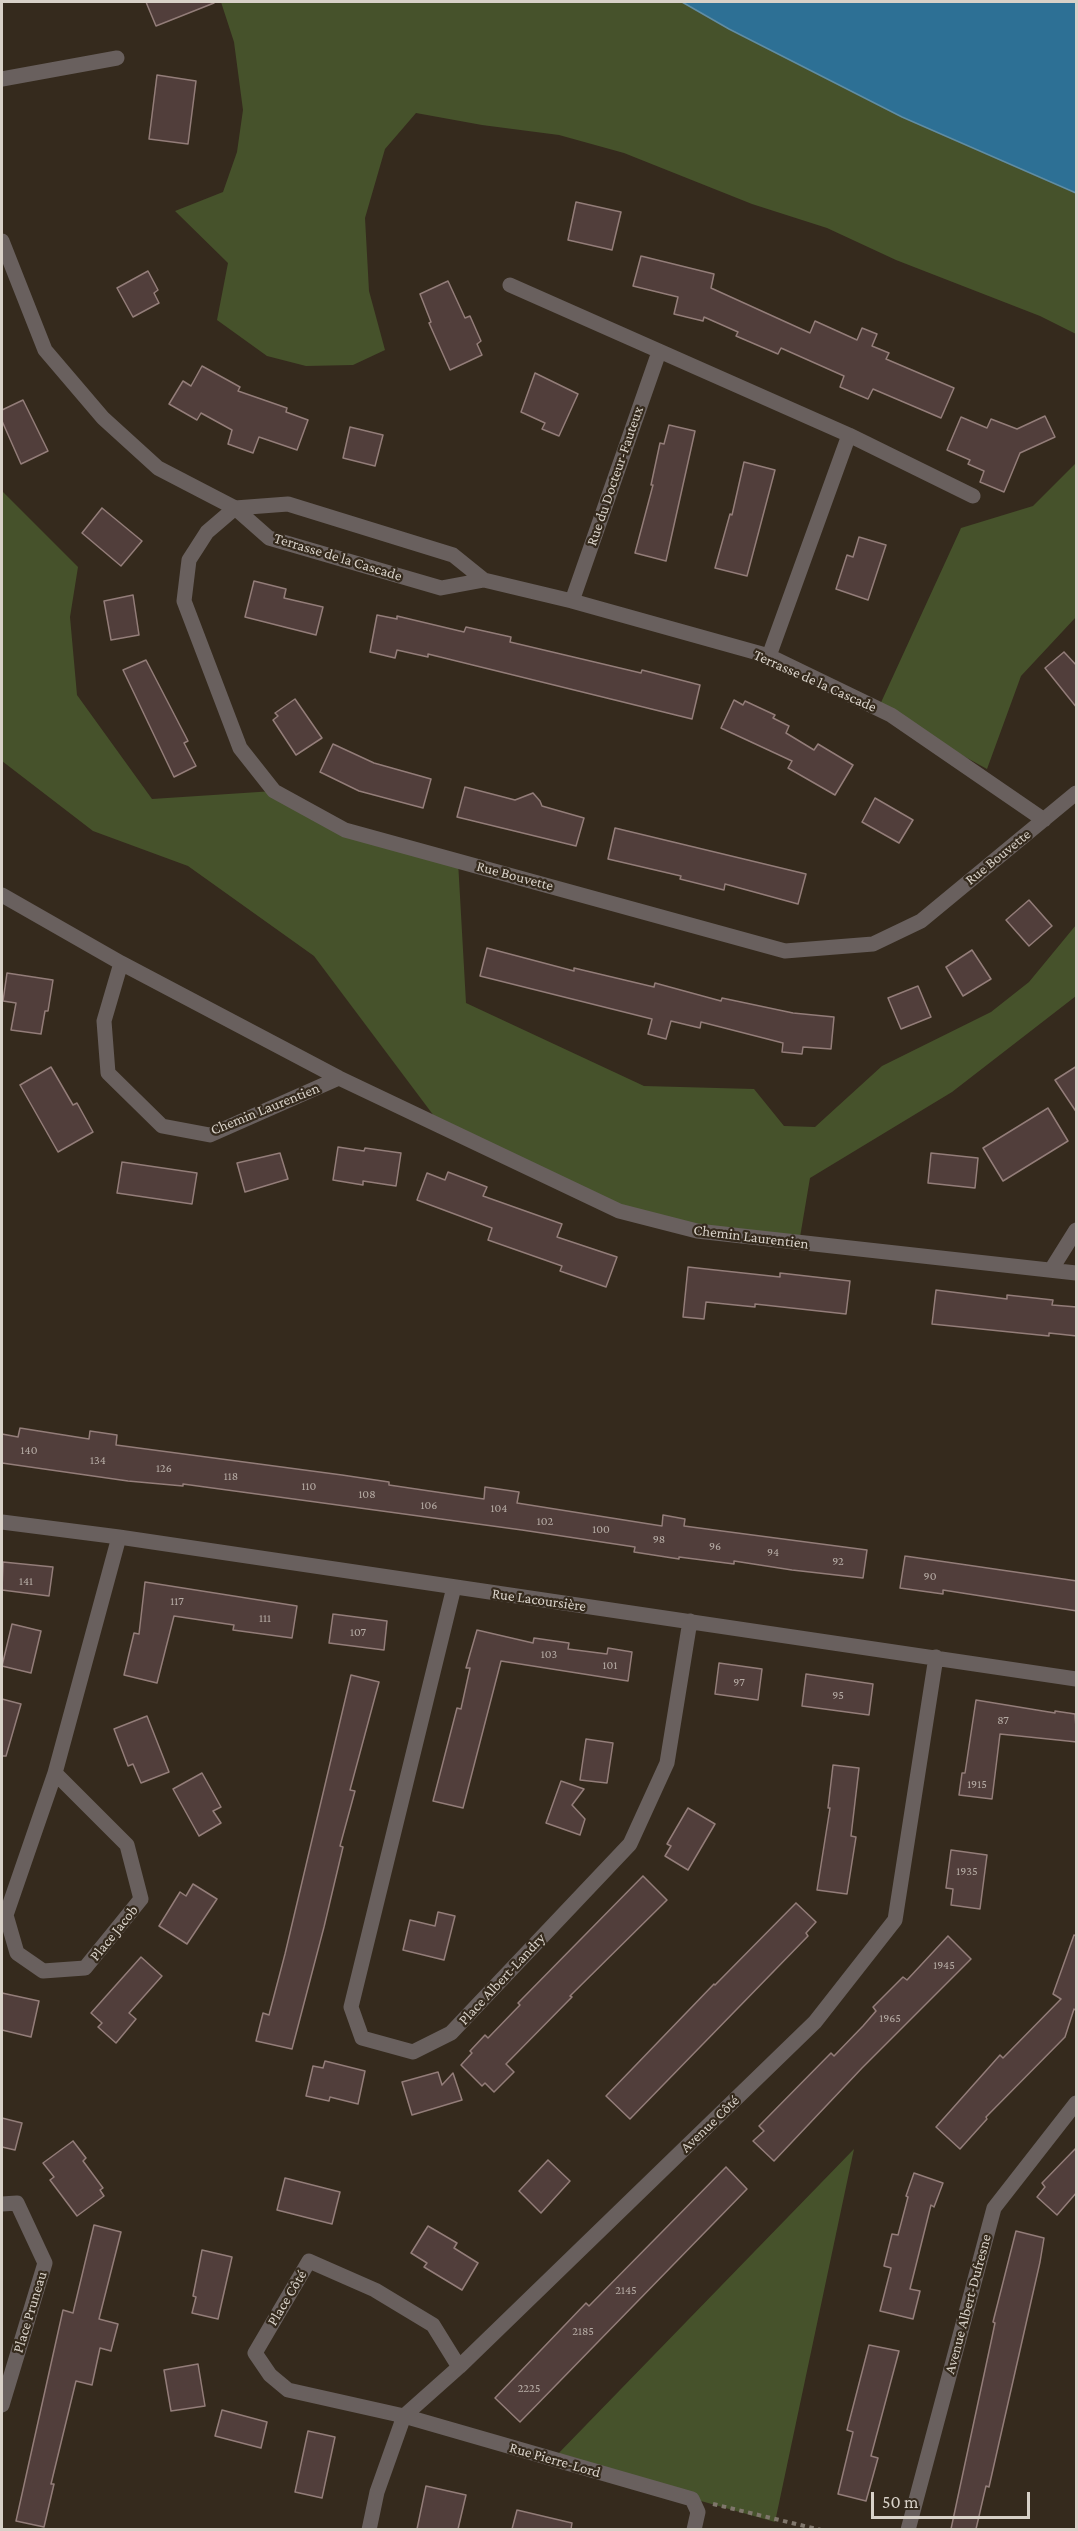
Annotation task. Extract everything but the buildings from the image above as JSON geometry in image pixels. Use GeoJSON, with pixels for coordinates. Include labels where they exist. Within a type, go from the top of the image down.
{"type":"FeatureCollection","features":[{"type":"Feature","properties":{"kind":"street"},"geometry":{"type":"LineString","coordinates":[[2,79],[117,58]]}},
{"type":"Feature","properties":{"kind":"street","name":"Terrasse de la Cascade"},"geometry":{"type":"LineString","coordinates":[[2,241],[45,350],[103,418],[158,468],[236,508],[269,538],[441,588],[484,580],[572,601],[769,656],[891,715],[1044,820]]}},
{"type":"Feature","properties":{"kind":"street"},"geometry":{"type":"LineString","coordinates":[[510,285],[849,435],[973,496]]}},
{"type":"Feature","properties":{"kind":"street","name":"Rue du Docteur-Fauteux"},"geometry":{"type":"LineString","coordinates":[[572,601],[659,352]]}},
{"type":"Feature","properties":{"kind":"street"},"geometry":{"type":"LineString","coordinates":[[769,656],[849,435]]}},
{"type":"Feature","properties":{"kind":"street","name":"Terrasse de la Cascade"},"geometry":{"type":"LineString","coordinates":[[236,508],[288,504],[453,555],[484,580]]}},
{"type":"Feature","properties":{"kind":"street","name":"Rue Bouvette"},"geometry":{"type":"LineString","coordinates":[[236,508],[207,531],[189,560],[184,601],[240,748],[274,791],[345,830],[785,951],[873,944],[921,921],[1044,820]]}},
{"type":"Feature","properties":{"kind":"street"},"geometry":{"type":"LineString","coordinates":[[1044,820],[1077,793]]}},
{"type":"Feature","properties":{"kind":"street","name":"Chemin Laurentien"},"geometry":{"type":"LineString","coordinates":[[2,895],[121,963],[339,1078],[619,1211],[697,1232],[1077,1273]]}},
{"type":"Feature","properties":{"kind":"street","name":"Chemin Laurentien"},"geometry":{"type":"LineString","coordinates":[[121,963],[104,1021],[108,1073],[162,1126],[210,1135],[339,1078]]}},
{"type":"Feature","properties":{"kind":"street"},"geometry":{"type":"LineString","coordinates":[[1051,1270],[1077,1230]]}},
{"type":"Feature","properties":{"kind":"street","name":"Rue Lacoursière"},"geometry":{"type":"LineString","coordinates":[[2,1522],[119,1537],[1077,1678]]}},
{"type":"Feature","properties":{"kind":"street","name":"Place Jacob"},"geometry":{"type":"LineString","coordinates":[[55,1773],[127,1845],[141,1899],[85,1968],[43,1971],[17,1953],[6,1915],[55,1773],[119,1537]]}},
{"type":"Feature","properties":{"kind":"street","name":"Place Albert-Landry"},"geometry":{"type":"LineString","coordinates":[[454,1587],[351,2007],[362,2038],[413,2052],[450,2033],[630,1844],[667,1763],[690,1621]]}},
{"type":"Feature","properties":{"kind":"street","name":"Avenue Côté"},"geometry":{"type":"LineString","coordinates":[[369,2529],[377,2492],[404,2416],[459,2367],[815,2022],[895,1920],[936,1658]]}},
{"type":"Feature","properties":{"kind":"street","name":"Avenue Albert-Dufresne"},"geometry":{"type":"LineString","coordinates":[[908,2529],[994,2208],[1077,2103]]}},
{"type":"Feature","properties":{"kind":"street","name":"Place Pruneau"},"geometry":{"type":"LineString","coordinates":[[2,2204],[17,2203],[45,2263],[2,2405]]}},
{"type":"Feature","properties":{"kind":"street","name":"Place Côté"},"geometry":{"type":"LineString","coordinates":[[404,2416],[288,2390],[270,2375],[255,2353],[309,2261],[375,2290],[433,2325],[459,2367]]}},
{"type":"Feature","properties":{"kind":"street","name":"Rue Pierre-Lord"},"geometry":{"type":"LineString","coordinates":[[404,2416],[695,2506]]}},
{"type":"Feature","properties":{"kind":"street"},"geometry":{"type":"LineString","coordinates":[[694,2529],[695,2506]]}},
{"type":"Feature","properties":{"kind":"path"},"geometry":{"type":"LineString","coordinates":[[695,2506],[821,2529]]}},
{"type":"Feature","properties":{"kind":"green space"},"geometry":{"type":"Polygon","coordinates":[[[221,2],[682,2],[729,29],[902,117],[1076,193],[1076,334],[1040,316],[896,260],[827,228],[752,204],[624,153],[559,135],[482,125],[416,113],[385,149],[365,218],[369,291],[385,350],[353,365],[306,366],[267,356],[217,320],[228,263],[175,211],[223,192],[237,152],[243,110],[234,42],[221,2]]]}},
{"type":"Feature","properties":{"kind":"green space"},"geometry":{"type":"Polygon","coordinates":[[[1076,463],[1076,617],[1021,676],[987,769],[878,709],[961,528],[1033,506],[1076,463]]]}},
{"type":"Feature","properties":{"kind":"green space"},"geometry":{"type":"Polygon","coordinates":[[[2,491],[78,567],[70,617],[77,695],[152,799],[274,791],[345,830],[458,861],[466,1003],[644,1086],[754,1089],[784,1126],[815,1127],[882,1066],[991,1012],[1029,982],[1076,925],[1076,996],[952,1092],[810,1178],[799,1243],[619,1211],[443,1128],[314,956],[188,866],[93,831],[2,761],[2,491]]]}},
{"type":"Feature","properties":{"kind":"green space"},"geometry":{"type":"Polygon","coordinates":[[[854,2149],[775,2522],[553,2459],[854,2149]]]}},
{"type":"Feature","properties":{"kind":"water"},"geometry":{"type":"Polygon","coordinates":[[[682,2],[1076,2],[1076,193],[902,117],[729,29],[682,2]]]}}]}
